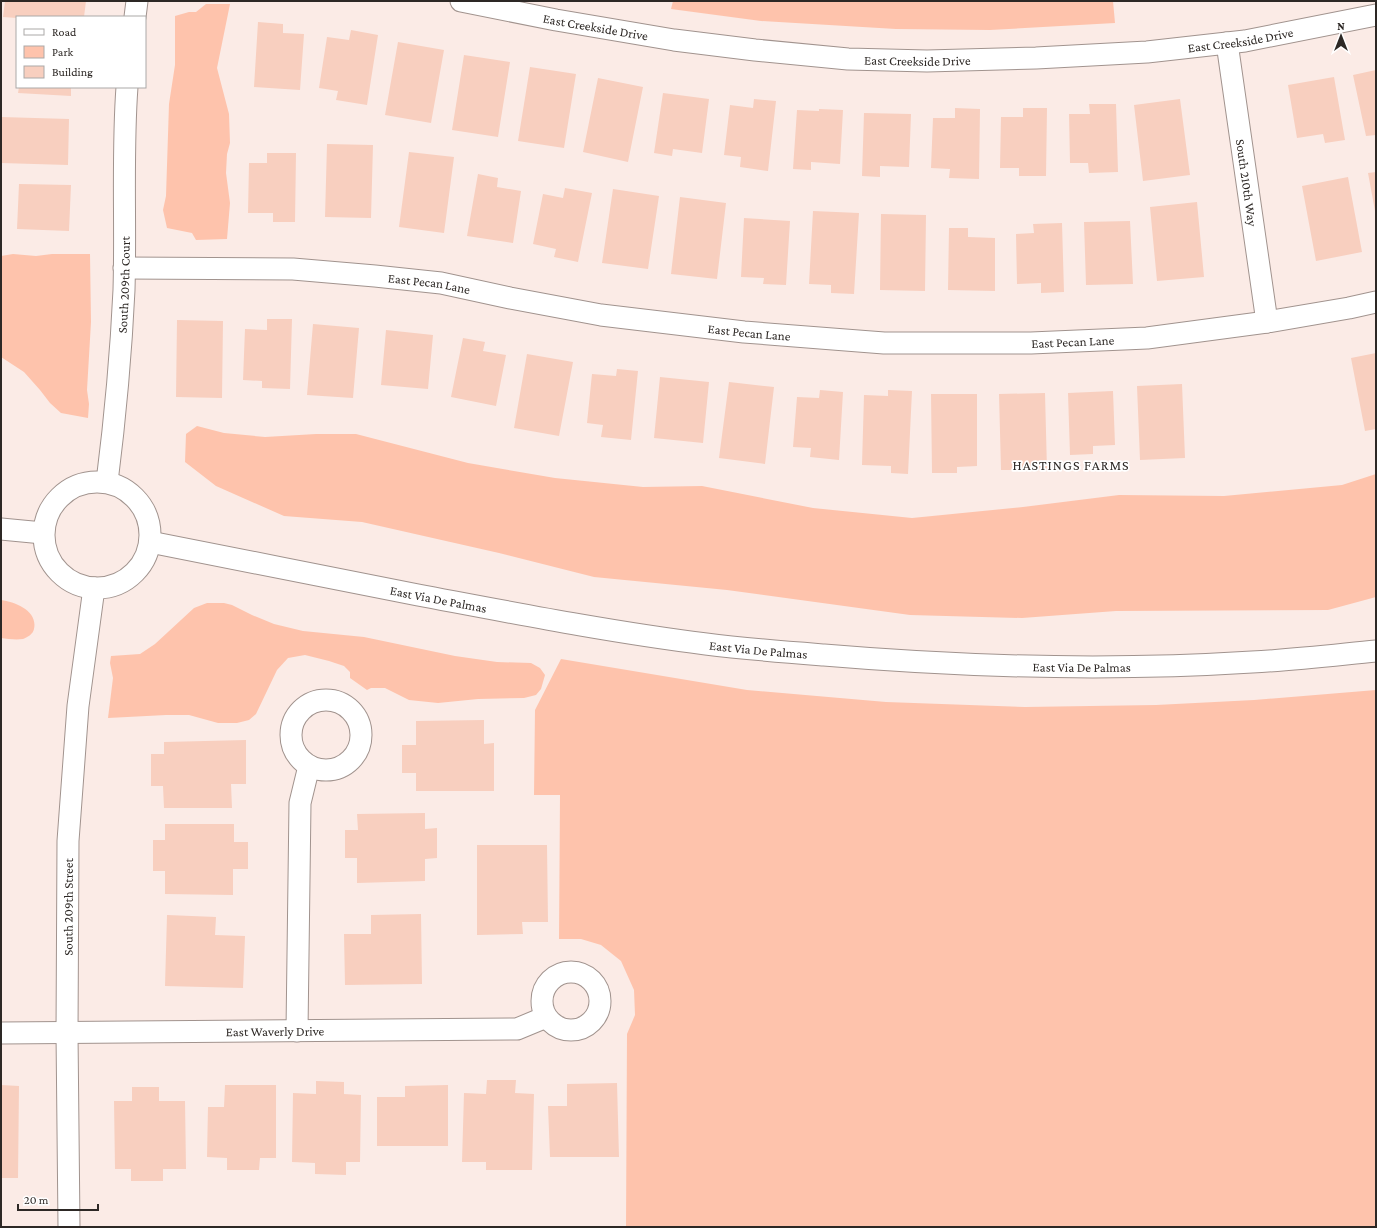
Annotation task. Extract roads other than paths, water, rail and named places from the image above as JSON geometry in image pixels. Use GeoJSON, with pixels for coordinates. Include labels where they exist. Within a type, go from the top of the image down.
{"type":"FeatureCollection","features":[{"type":"Feature","properties":{"kind":"street"},"geometry":{"type":"LineString","coordinates":[[135,16],[137,1]]}},
{"type":"Feature","properties":{"kind":"street","name":"East Creekside Drive"},"geometry":{"type":"LineString","coordinates":[[461,1],[556,20],[674,40],[848,59],[927,61],[1036,58],[1148,52],[1245,41],[1376,15]]}},
{"type":"Feature","properties":{"kind":"street","name":"South 210th Way"},"geometry":{"type":"LineString","coordinates":[[1227,43],[1267,322]]}},
{"type":"Feature","properties":{"kind":"street","name":"South 209th Court"},"geometry":{"type":"LineString","coordinates":[[107,482],[113,435],[119,364],[124,268],[127,88]]}},
{"type":"Feature","properties":{"kind":"street","name":"East Pecan Lane"},"geometry":{"type":"LineString","coordinates":[[124,268],[294,270],[375,276],[442,283],[510,298],[601,315],[744,332],[884,343],[1031,343],[1147,338],[1267,322],[1376,302]]}},
{"type":"Feature","properties":{"kind":"street"},"geometry":{"type":"LineString","coordinates":[[86,482],[107,482],[120,487],[134,496],[144,510],[150,526],[150,542],[145,557],[136,570],[124,581],[110,586],[94,588],[78,584],[63,576],[59,572],[52,564],[45,549],[43,533],[47,515],[56,500],[70,489],[86,482]]}},
{"type":"Feature","properties":{"kind":"street"},"geometry":{"type":"LineString","coordinates":[[1,528],[43,533]]}},
{"type":"Feature","properties":{"kind":"street","name":"East Via De Palmas"},"geometry":{"type":"LineString","coordinates":[[150,542],[626,633],[792,653],[863,659],[942,663],[1050,667],[1115,667],[1254,662],[1376,651]]}},
{"type":"Feature","properties":{"kind":"street","name":"South 209th Street"},"geometry":{"type":"LineString","coordinates":[[69,1227],[67,1033],[68,834],[78,706],[94,588]]}},
{"type":"Feature","properties":{"kind":"street"},"geometry":{"type":"LineString","coordinates":[[297,1031],[300,803],[309,766]]}},
{"type":"Feature","properties":{"kind":"street","name":"East Waverly Drive"},"geometry":{"type":"LineString","coordinates":[[1,1033],[517,1030],[546,1017]]}},
{"type":"Feature","properties":{"kind":"district","name":"HASTINGS FARMS"},"geometry":{"type":"Point","coordinates":[1071,465]}}]}
